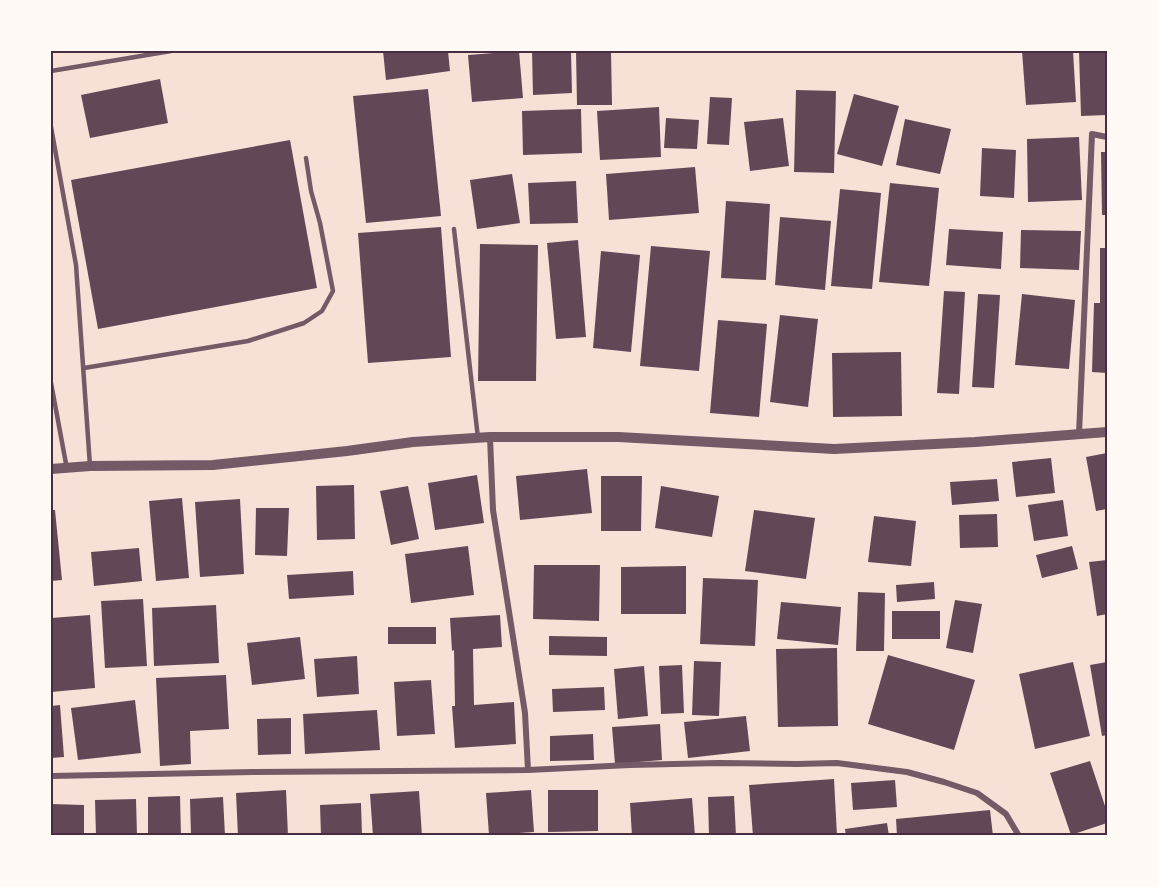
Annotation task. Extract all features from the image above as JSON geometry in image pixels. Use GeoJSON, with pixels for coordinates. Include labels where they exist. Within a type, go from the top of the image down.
{"type":"FeatureCollection","features":[{"type":"Feature","properties":{"kind":"street"},"geometry":{"type":"LineString","coordinates":[[1079,434],[1092,134],[1107,137]]}},
{"type":"Feature","properties":{"kind":"street"},"geometry":{"type":"LineString","coordinates":[[51,469],[90,466],[213,465],[413,442],[490,437],[618,437],[834,449],[1107,432]]}},
{"type":"Feature","properties":{"kind":"street"},"geometry":{"type":"LineString","coordinates":[[490,437],[493,510],[525,713],[528,770]]}},
{"type":"Feature","properties":{"kind":"street"},"geometry":{"type":"LineString","coordinates":[[51,776],[528,770],[719,763],[797,765],[837,763],[907,772],[977,793],[1006,814],[1019,836]]}},
{"type":"Feature","properties":{"kind":"lane"},"geometry":{"type":"LineString","coordinates":[[51,70],[171,51]]}},
{"type":"Feature","properties":{"kind":"lane"},"geometry":{"type":"LineString","coordinates":[[51,127],[76,265],[90,466]]}},
{"type":"Feature","properties":{"kind":"lane"},"geometry":{"type":"LineString","coordinates":[[84,368],[248,341],[304,323],[322,311],[333,291],[306,158]]}},
{"type":"Feature","properties":{"kind":"lane"},"geometry":{"type":"LineString","coordinates":[[454,229],[478,438]]}},
{"type":"Feature","properties":{"kind":"lane"},"geometry":{"type":"LineString","coordinates":[[51,383],[67,468]]}},
{"type":"Feature","properties":{"kind":"building"},"geometry":{"type":"Polygon","coordinates":[[[383,51],[448,51],[450,71],[386,80],[383,51]]]}},
{"type":"Feature","properties":{"kind":"building"},"geometry":{"type":"Polygon","coordinates":[[[519,51],[523,98],[472,102],[468,55],[519,51]]]}},
{"type":"Feature","properties":{"kind":"building"},"geometry":{"type":"Polygon","coordinates":[[[532,51],[571,51],[572,93],[533,95],[532,51]]]}},
{"type":"Feature","properties":{"kind":"building"},"geometry":{"type":"Polygon","coordinates":[[[576,51],[611,51],[612,105],[577,105],[576,51]]]}},
{"type":"Feature","properties":{"kind":"building"},"geometry":{"type":"Polygon","coordinates":[[[1022,51],[1073,51],[1076,102],[1026,105],[1022,51]]]}},
{"type":"Feature","properties":{"kind":"building"},"geometry":{"type":"Polygon","coordinates":[[[1079,51],[1107,51],[1107,115],[1081,116],[1079,51]]]}},
{"type":"Feature","properties":{"kind":"building"},"geometry":{"type":"Polygon","coordinates":[[[160,79],[168,123],[90,138],[81,95],[160,79]]]}},
{"type":"Feature","properties":{"kind":"building"},"geometry":{"type":"Polygon","coordinates":[[[428,89],[441,216],[366,223],[353,96],[428,89]]]}},
{"type":"Feature","properties":{"kind":"building"},"geometry":{"type":"Polygon","coordinates":[[[796,90],[836,91],[834,173],[794,172],[796,90]]]}},
{"type":"Feature","properties":{"kind":"building"},"geometry":{"type":"Polygon","coordinates":[[[854,94],[899,106],[882,166],[837,154],[854,94]]]}},
{"type":"Feature","properties":{"kind":"building"},"geometry":{"type":"Polygon","coordinates":[[[710,97],[732,98],[729,145],[707,144],[710,97]]]}},
{"type":"Feature","properties":{"kind":"building"},"geometry":{"type":"Polygon","coordinates":[[[659,107],[661,157],[600,160],[597,111],[659,107]]]}},
{"type":"Feature","properties":{"kind":"building"},"geometry":{"type":"Polygon","coordinates":[[[581,109],[582,153],[523,155],[522,111],[581,109]]]}},
{"type":"Feature","properties":{"kind":"building"},"geometry":{"type":"Polygon","coordinates":[[[666,118],[699,120],[697,149],[664,148],[666,118]]]}},
{"type":"Feature","properties":{"kind":"building"},"geometry":{"type":"Polygon","coordinates":[[[783,118],[789,166],[750,171],[744,122],[783,118]]]}},
{"type":"Feature","properties":{"kind":"building"},"geometry":{"type":"Polygon","coordinates":[[[905,119],[951,129],[940,174],[896,165],[905,119]]]}},
{"type":"Feature","properties":{"kind":"building"},"geometry":{"type":"Polygon","coordinates":[[[1079,137],[1082,200],[1028,202],[1027,139],[1079,137]]]}},
{"type":"Feature","properties":{"kind":"building"},"geometry":{"type":"Polygon","coordinates":[[[290,140],[317,288],[98,329],[71,180],[290,140]]]}},
{"type":"Feature","properties":{"kind":"building"},"geometry":{"type":"Polygon","coordinates":[[[982,148],[1016,150],[1014,198],[980,196],[982,148]]]}},
{"type":"Feature","properties":{"kind":"building"},"geometry":{"type":"Polygon","coordinates":[[[1101,152],[1107,152],[1107,215],[1102,215],[1101,152]]]}},
{"type":"Feature","properties":{"kind":"building"},"geometry":{"type":"Polygon","coordinates":[[[695,167],[699,213],[609,220],[606,174],[695,167]]]}},
{"type":"Feature","properties":{"kind":"building"},"geometry":{"type":"Polygon","coordinates":[[[512,174],[520,223],[477,229],[470,180],[512,174]]]}},
{"type":"Feature","properties":{"kind":"building"},"geometry":{"type":"Polygon","coordinates":[[[576,181],[578,223],[530,224],[528,183],[576,181]]]}},
{"type":"Feature","properties":{"kind":"building"},"geometry":{"type":"Polygon","coordinates":[[[890,183],[939,188],[929,286],[879,282],[890,183]]]}},
{"type":"Feature","properties":{"kind":"building"},"geometry":{"type":"Polygon","coordinates":[[[840,189],[881,193],[872,289],[831,286],[840,189]]]}},
{"type":"Feature","properties":{"kind":"building"},"geometry":{"type":"Polygon","coordinates":[[[726,201],[770,204],[766,280],[721,278],[726,201]]]}},
{"type":"Feature","properties":{"kind":"building"},"geometry":{"type":"Polygon","coordinates":[[[780,217],[831,221],[825,290],[775,285],[780,217]]]}},
{"type":"Feature","properties":{"kind":"building"},"geometry":{"type":"Polygon","coordinates":[[[441,227],[451,357],[368,363],[358,233],[441,227]]]}},
{"type":"Feature","properties":{"kind":"building"},"geometry":{"type":"Polygon","coordinates":[[[949,229],[1003,232],[1001,269],[946,265],[949,229]]]}},
{"type":"Feature","properties":{"kind":"building"},"geometry":{"type":"Polygon","coordinates":[[[1021,230],[1081,231],[1079,270],[1020,268],[1021,230]]]}},
{"type":"Feature","properties":{"kind":"building"},"geometry":{"type":"Polygon","coordinates":[[[578,240],[586,337],[556,339],[547,243],[578,240]]]}},
{"type":"Feature","properties":{"kind":"building"},"geometry":{"type":"Polygon","coordinates":[[[480,244],[538,245],[536,381],[478,381],[480,244]]]}},
{"type":"Feature","properties":{"kind":"building"},"geometry":{"type":"Polygon","coordinates":[[[651,246],[710,251],[699,371],[640,366],[651,246]]]}},
{"type":"Feature","properties":{"kind":"building"},"geometry":{"type":"Polygon","coordinates":[[[1100,248],[1107,248],[1107,373],[1092,372],[1094,303],[1100,303],[1100,248]]]}},
{"type":"Feature","properties":{"kind":"building"},"geometry":{"type":"Polygon","coordinates":[[[601,251],[640,255],[631,352],[593,348],[601,251]]]}},
{"type":"Feature","properties":{"kind":"building"},"geometry":{"type":"Polygon","coordinates":[[[944,291],[965,292],[959,394],[937,393],[944,291]]]}},
{"type":"Feature","properties":{"kind":"building"},"geometry":{"type":"Polygon","coordinates":[[[978,294],[1000,295],[994,388],[972,387],[978,294]]]}},
{"type":"Feature","properties":{"kind":"building"},"geometry":{"type":"Polygon","coordinates":[[[1022,294],[1075,300],[1069,369],[1015,365],[1022,294]]]}},
{"type":"Feature","properties":{"kind":"building"},"geometry":{"type":"Polygon","coordinates":[[[780,315],[818,319],[808,407],[770,402],[780,315]]]}},
{"type":"Feature","properties":{"kind":"building"},"geometry":{"type":"Polygon","coordinates":[[[718,320],[767,324],[759,417],[710,413],[718,320]]]}},
{"type":"Feature","properties":{"kind":"building"},"geometry":{"type":"Polygon","coordinates":[[[901,352],[902,416],[833,417],[832,353],[901,352]]]}},
{"type":"Feature","properties":{"kind":"building"},"geometry":{"type":"Polygon","coordinates":[[[1107,453],[1107,509],[1096,511],[1086,457],[1107,453]]]}},
{"type":"Feature","properties":{"kind":"building"},"geometry":{"type":"Polygon","coordinates":[[[1051,458],[1055,493],[1016,497],[1012,462],[1051,458]]]}},
{"type":"Feature","properties":{"kind":"building"},"geometry":{"type":"Polygon","coordinates":[[[587,469],[592,513],[520,520],[516,476],[587,469]]]}},
{"type":"Feature","properties":{"kind":"building"},"geometry":{"type":"Polygon","coordinates":[[[477,475],[484,523],[435,530],[428,483],[477,475]]]}},
{"type":"Feature","properties":{"kind":"building"},"geometry":{"type":"Polygon","coordinates":[[[601,476],[642,476],[641,531],[601,531],[601,476]]]}},
{"type":"Feature","properties":{"kind":"building"},"geometry":{"type":"Polygon","coordinates":[[[997,479],[999,501],[952,505],[950,482],[997,479]]]}},
{"type":"Feature","properties":{"kind":"building"},"geometry":{"type":"Polygon","coordinates":[[[354,485],[355,539],[317,540],[316,486],[354,485]]]}},
{"type":"Feature","properties":{"kind":"building"},"geometry":{"type":"Polygon","coordinates":[[[408,486],[419,539],[391,545],[380,491],[408,486]]]}},
{"type":"Feature","properties":{"kind":"building"},"geometry":{"type":"Polygon","coordinates":[[[661,486],[719,496],[712,537],[655,528],[661,486]]]}},
{"type":"Feature","properties":{"kind":"building"},"geometry":{"type":"Polygon","coordinates":[[[182,498],[189,578],[156,581],[149,501],[182,498]]]}},
{"type":"Feature","properties":{"kind":"building"},"geometry":{"type":"Polygon","coordinates":[[[240,499],[244,574],[200,577],[195,502],[240,499]]]}},
{"type":"Feature","properties":{"kind":"building"},"geometry":{"type":"Polygon","coordinates":[[[1063,500],[1068,536],[1034,541],[1028,505],[1063,500]]]}},
{"type":"Feature","properties":{"kind":"building"},"geometry":{"type":"Polygon","coordinates":[[[256,508],[289,508],[287,556],[255,555],[256,508]]]}},
{"type":"Feature","properties":{"kind":"building"},"geometry":{"type":"Polygon","coordinates":[[[51,510],[55,510],[62,580],[51,581],[51,510]]]}},
{"type":"Feature","properties":{"kind":"building"},"geometry":{"type":"Polygon","coordinates":[[[754,510],[815,518],[806,579],[745,571],[754,510]]]}},
{"type":"Feature","properties":{"kind":"building"},"geometry":{"type":"Polygon","coordinates":[[[997,514],[998,547],[960,548],[959,515],[997,514]]]}},
{"type":"Feature","properties":{"kind":"building"},"geometry":{"type":"Polygon","coordinates":[[[874,516],[916,521],[911,566],[868,562],[874,516]]]}},
{"type":"Feature","properties":{"kind":"building"},"geometry":{"type":"Polygon","coordinates":[[[468,546],[474,595],[411,603],[405,554],[468,546]]]}},
{"type":"Feature","properties":{"kind":"building"},"geometry":{"type":"Polygon","coordinates":[[[1072,546],[1078,569],[1042,578],[1036,555],[1072,546]]]}},
{"type":"Feature","properties":{"kind":"building"},"geometry":{"type":"Polygon","coordinates":[[[139,548],[142,581],[94,586],[91,552],[139,548]]]}},
{"type":"Feature","properties":{"kind":"building"},"geometry":{"type":"Polygon","coordinates":[[[1107,560],[1107,614],[1097,616],[1089,562],[1107,560]]]}},
{"type":"Feature","properties":{"kind":"building"},"geometry":{"type":"Polygon","coordinates":[[[534,565],[600,565],[599,621],[533,619],[534,565]]]}},
{"type":"Feature","properties":{"kind":"building"},"geometry":{"type":"Polygon","coordinates":[[[686,566],[686,614],[621,614],[621,567],[686,566]]]}},
{"type":"Feature","properties":{"kind":"building"},"geometry":{"type":"Polygon","coordinates":[[[353,571],[354,595],[289,599],[287,575],[353,571]]]}},
{"type":"Feature","properties":{"kind":"building"},"geometry":{"type":"Polygon","coordinates":[[[703,578],[758,580],[755,646],[700,644],[703,578]]]}},
{"type":"Feature","properties":{"kind":"building"},"geometry":{"type":"Polygon","coordinates":[[[934,582],[935,599],[897,602],[896,585],[934,582]]]}},
{"type":"Feature","properties":{"kind":"building"},"geometry":{"type":"Polygon","coordinates":[[[858,592],[885,593],[884,651],[856,651],[858,592]]]}},
{"type":"Feature","properties":{"kind":"building"},"geometry":{"type":"Polygon","coordinates":[[[143,599],[147,666],[105,668],[101,601],[143,599]]]}},
{"type":"Feature","properties":{"kind":"building"},"geometry":{"type":"Polygon","coordinates":[[[955,600],[982,604],[973,653],[946,648],[955,600]]]}},
{"type":"Feature","properties":{"kind":"building"},"geometry":{"type":"Polygon","coordinates":[[[781,602],[841,607],[838,645],[777,639],[781,602]]]}},
{"type":"Feature","properties":{"kind":"building"},"geometry":{"type":"Polygon","coordinates":[[[216,605],[219,663],[154,666],[152,608],[216,605]]]}},
{"type":"Feature","properties":{"kind":"building"},"geometry":{"type":"Polygon","coordinates":[[[892,611],[940,611],[940,639],[892,639],[892,611]]]}},
{"type":"Feature","properties":{"kind":"building"},"geometry":{"type":"Polygon","coordinates":[[[90,615],[95,688],[51,692],[51,618],[90,615]]]}},
{"type":"Feature","properties":{"kind":"building"},"geometry":{"type":"Polygon","coordinates":[[[500,615],[502,647],[473,649],[474,705],[514,702],[516,744],[455,748],[452,706],[455,706],[454,650],[452,651],[450,618],[500,615]]]}},
{"type":"Feature","properties":{"kind":"building"},"geometry":{"type":"Polygon","coordinates":[[[388,627],[436,627],[436,644],[388,644],[388,627]]]}},
{"type":"Feature","properties":{"kind":"building"},"geometry":{"type":"Polygon","coordinates":[[[549,636],[607,637],[607,656],[549,655],[549,636]]]}},
{"type":"Feature","properties":{"kind":"building"},"geometry":{"type":"Polygon","coordinates":[[[300,637],[305,679],[252,685],[247,643],[300,637]]]}},
{"type":"Feature","properties":{"kind":"building"},"geometry":{"type":"Polygon","coordinates":[[[837,648],[838,726],[778,727],[776,649],[837,648]]]}},
{"type":"Feature","properties":{"kind":"building"},"geometry":{"type":"Polygon","coordinates":[[[888,655],[975,680],[954,750],[868,724],[888,655]]]}},
{"type":"Feature","properties":{"kind":"building"},"geometry":{"type":"Polygon","coordinates":[[[357,656],[359,694],[317,697],[314,659],[357,656]]]}},
{"type":"Feature","properties":{"kind":"building"},"geometry":{"type":"Polygon","coordinates":[[[694,661],[721,662],[719,716],[692,715],[694,661]]]}},
{"type":"Feature","properties":{"kind":"building"},"geometry":{"type":"Polygon","coordinates":[[[1073,662],[1090,736],[1035,749],[1019,674],[1073,662]]]}},
{"type":"Feature","properties":{"kind":"building"},"geometry":{"type":"Polygon","coordinates":[[[1107,662],[1107,735],[1102,736],[1090,665],[1107,662]]]}},
{"type":"Feature","properties":{"kind":"building"},"geometry":{"type":"Polygon","coordinates":[[[682,665],[684,713],[661,714],[659,666],[682,665]]]}},
{"type":"Feature","properties":{"kind":"building"},"geometry":{"type":"Polygon","coordinates":[[[644,666],[648,716],[618,719],[614,669],[644,666]]]}},
{"type":"Feature","properties":{"kind":"building"},"geometry":{"type":"Polygon","coordinates":[[[226,675],[229,729],[190,731],[191,764],[160,766],[156,678],[226,675]]]}},
{"type":"Feature","properties":{"kind":"building"},"geometry":{"type":"Polygon","coordinates":[[[431,680],[435,734],[397,736],[394,682],[431,680]]]}},
{"type":"Feature","properties":{"kind":"building"},"geometry":{"type":"Polygon","coordinates":[[[604,687],[605,710],[553,712],[552,689],[604,687]]]}},
{"type":"Feature","properties":{"kind":"building"},"geometry":{"type":"Polygon","coordinates":[[[135,700],[141,753],[78,760],[71,708],[135,700]]]}},
{"type":"Feature","properties":{"kind":"building"},"geometry":{"type":"Polygon","coordinates":[[[60,705],[64,757],[51,758],[51,706],[60,705]]]}},
{"type":"Feature","properties":{"kind":"building"},"geometry":{"type":"Polygon","coordinates":[[[377,710],[380,750],[305,754],[303,714],[377,710]]]}},
{"type":"Feature","properties":{"kind":"building"},"geometry":{"type":"Polygon","coordinates":[[[746,716],[750,751],[688,758],[684,722],[746,716]]]}},
{"type":"Feature","properties":{"kind":"building"},"geometry":{"type":"Polygon","coordinates":[[[291,718],[291,754],[258,755],[257,719],[291,718]]]}},
{"type":"Feature","properties":{"kind":"building"},"geometry":{"type":"Polygon","coordinates":[[[660,724],[662,760],[615,764],[612,727],[660,724]]]}},
{"type":"Feature","properties":{"kind":"building"},"geometry":{"type":"Polygon","coordinates":[[[593,734],[594,760],[550,761],[550,736],[593,734]]]}},
{"type":"Feature","properties":{"kind":"building"},"geometry":{"type":"Polygon","coordinates":[[[1090,761],[1107,812],[1107,823],[1071,835],[1050,773],[1090,761]]]}},
{"type":"Feature","properties":{"kind":"building"},"geometry":{"type":"Polygon","coordinates":[[[834,779],[837,836],[753,836],[749,785],[834,779]]]}},
{"type":"Feature","properties":{"kind":"building"},"geometry":{"type":"Polygon","coordinates":[[[895,780],[897,807],[853,810],[851,783],[895,780]]]}},
{"type":"Feature","properties":{"kind":"building"},"geometry":{"type":"Polygon","coordinates":[[[286,790],[288,836],[238,836],[236,793],[286,790]]]}},
{"type":"Feature","properties":{"kind":"building"},"geometry":{"type":"Polygon","coordinates":[[[531,790],[534,832],[489,835],[486,793],[531,790]]]}},
{"type":"Feature","properties":{"kind":"building"},"geometry":{"type":"Polygon","coordinates":[[[548,790],[598,790],[598,831],[548,832],[548,790]]]}},
{"type":"Feature","properties":{"kind":"building"},"geometry":{"type":"Polygon","coordinates":[[[419,791],[422,836],[373,836],[370,794],[419,791]]]}},
{"type":"Feature","properties":{"kind":"building"},"geometry":{"type":"Polygon","coordinates":[[[180,796],[181,836],[148,836],[148,797],[180,796]]]}},
{"type":"Feature","properties":{"kind":"building"},"geometry":{"type":"Polygon","coordinates":[[[734,796],[736,836],[709,836],[708,797],[734,796]]]}},
{"type":"Feature","properties":{"kind":"building"},"geometry":{"type":"Polygon","coordinates":[[[223,797],[225,836],[191,836],[190,799],[223,797]]]}},
{"type":"Feature","properties":{"kind":"building"},"geometry":{"type":"Polygon","coordinates":[[[692,798],[695,836],[632,836],[630,803],[692,798]]]}},
{"type":"Feature","properties":{"kind":"building"},"geometry":{"type":"Polygon","coordinates":[[[136,799],[137,836],[96,836],[95,800],[136,799]]]}},
{"type":"Feature","properties":{"kind":"building"},"geometry":{"type":"Polygon","coordinates":[[[361,803],[362,836],[321,836],[320,805],[361,803]]]}},
{"type":"Feature","properties":{"kind":"building"},"geometry":{"type":"Polygon","coordinates":[[[51,804],[84,805],[84,836],[51,836],[51,804]]]}},
{"type":"Feature","properties":{"kind":"building"},"geometry":{"type":"Polygon","coordinates":[[[990,810],[993,836],[897,836],[896,819],[990,810]]]}},
{"type":"Feature","properties":{"kind":"building"},"geometry":{"type":"Polygon","coordinates":[[[887,823],[889,836],[846,836],[845,829],[887,823]]]}}]}
